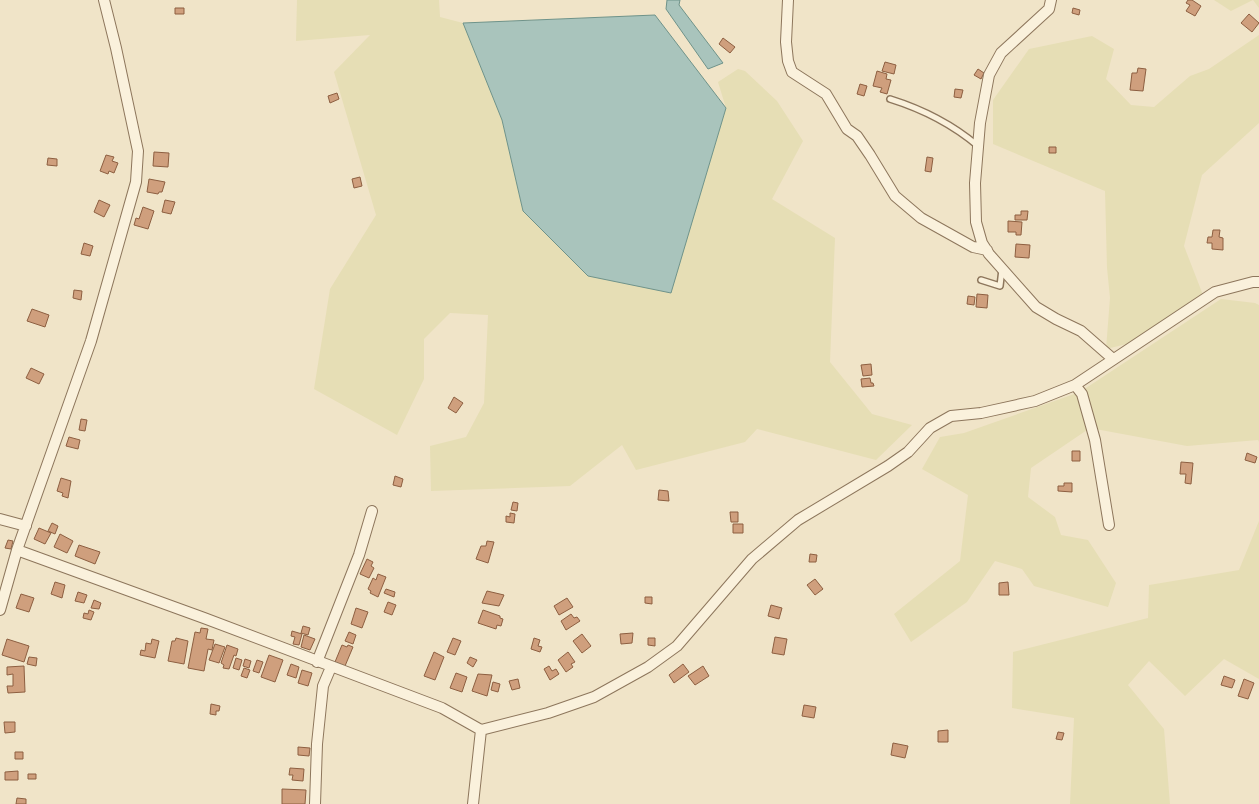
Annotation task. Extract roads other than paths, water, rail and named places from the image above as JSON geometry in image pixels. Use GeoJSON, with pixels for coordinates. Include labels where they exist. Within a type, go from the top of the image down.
{"type":"FeatureCollection","features":[{"type":"Feature","properties":{"kind":"street"},"geometry":{"type":"LineString","coordinates":[[0,610],[17,550],[90,341],[136,182],[138,151],[104,0]]}},
{"type":"Feature","properties":{"kind":"street"},"geometry":{"type":"LineString","coordinates":[[788,0],[786,42],[788,60],[792,72],[826,94],[847,129],[857,136],[870,155],[895,196],[921,218],[973,247],[987,250]]}},
{"type":"Feature","properties":{"kind":"street"},"geometry":{"type":"LineString","coordinates":[[1051,0],[1048,9],[1001,54],[989,75],[980,123],[975,183],[976,222],[982,243],[1036,307],[1081,331],[1113,359]]}},
{"type":"Feature","properties":{"kind":"street"},"geometry":{"type":"LineString","coordinates":[[17,550],[442,708],[481,730],[548,713],[594,697],[648,667],[677,646],[752,559],[798,520],[888,466],[908,452],[930,428],[951,416],[980,413],[1036,401],[1075,384],[1215,292],[1259,282]]}},
{"type":"Feature","properties":{"kind":"street"},"geometry":{"type":"LineString","coordinates":[[1075,384],[1082,394],[1095,440],[1109,525]]}},
{"type":"Feature","properties":{"kind":"street"},"geometry":{"type":"LineString","coordinates":[[317,662],[359,555],[372,512]]}},
{"type":"Feature","properties":{"kind":"street"},"geometry":{"type":"LineString","coordinates":[[0,518],[26,526]]}},
{"type":"Feature","properties":{"kind":"street"},"geometry":{"type":"LineString","coordinates":[[315,804],[317,744],[323,686],[331,667]]}},
{"type":"Feature","properties":{"kind":"street"},"geometry":{"type":"LineString","coordinates":[[473,804],[481,730]]}},
{"type":"Feature","properties":{"kind":"lane"},"geometry":{"type":"LineString","coordinates":[[890,99],[916,107],[944,122],[978,146]]}},
{"type":"Feature","properties":{"kind":"lane"},"geometry":{"type":"LineString","coordinates":[[981,280],[1000,286],[1002,269]]}},
{"type":"Feature","properties":{"kind":"water"},"geometry":{"type":"Polygon","coordinates":[[[667,0],[680,0],[679,5],[723,63],[708,69],[666,9],[667,0]]]}},
{"type":"Feature","properties":{"kind":"water"},"geometry":{"type":"Polygon","coordinates":[[[655,15],[726,108],[671,293],[588,276],[523,211],[502,120],[463,23],[655,15]]]}}]}
